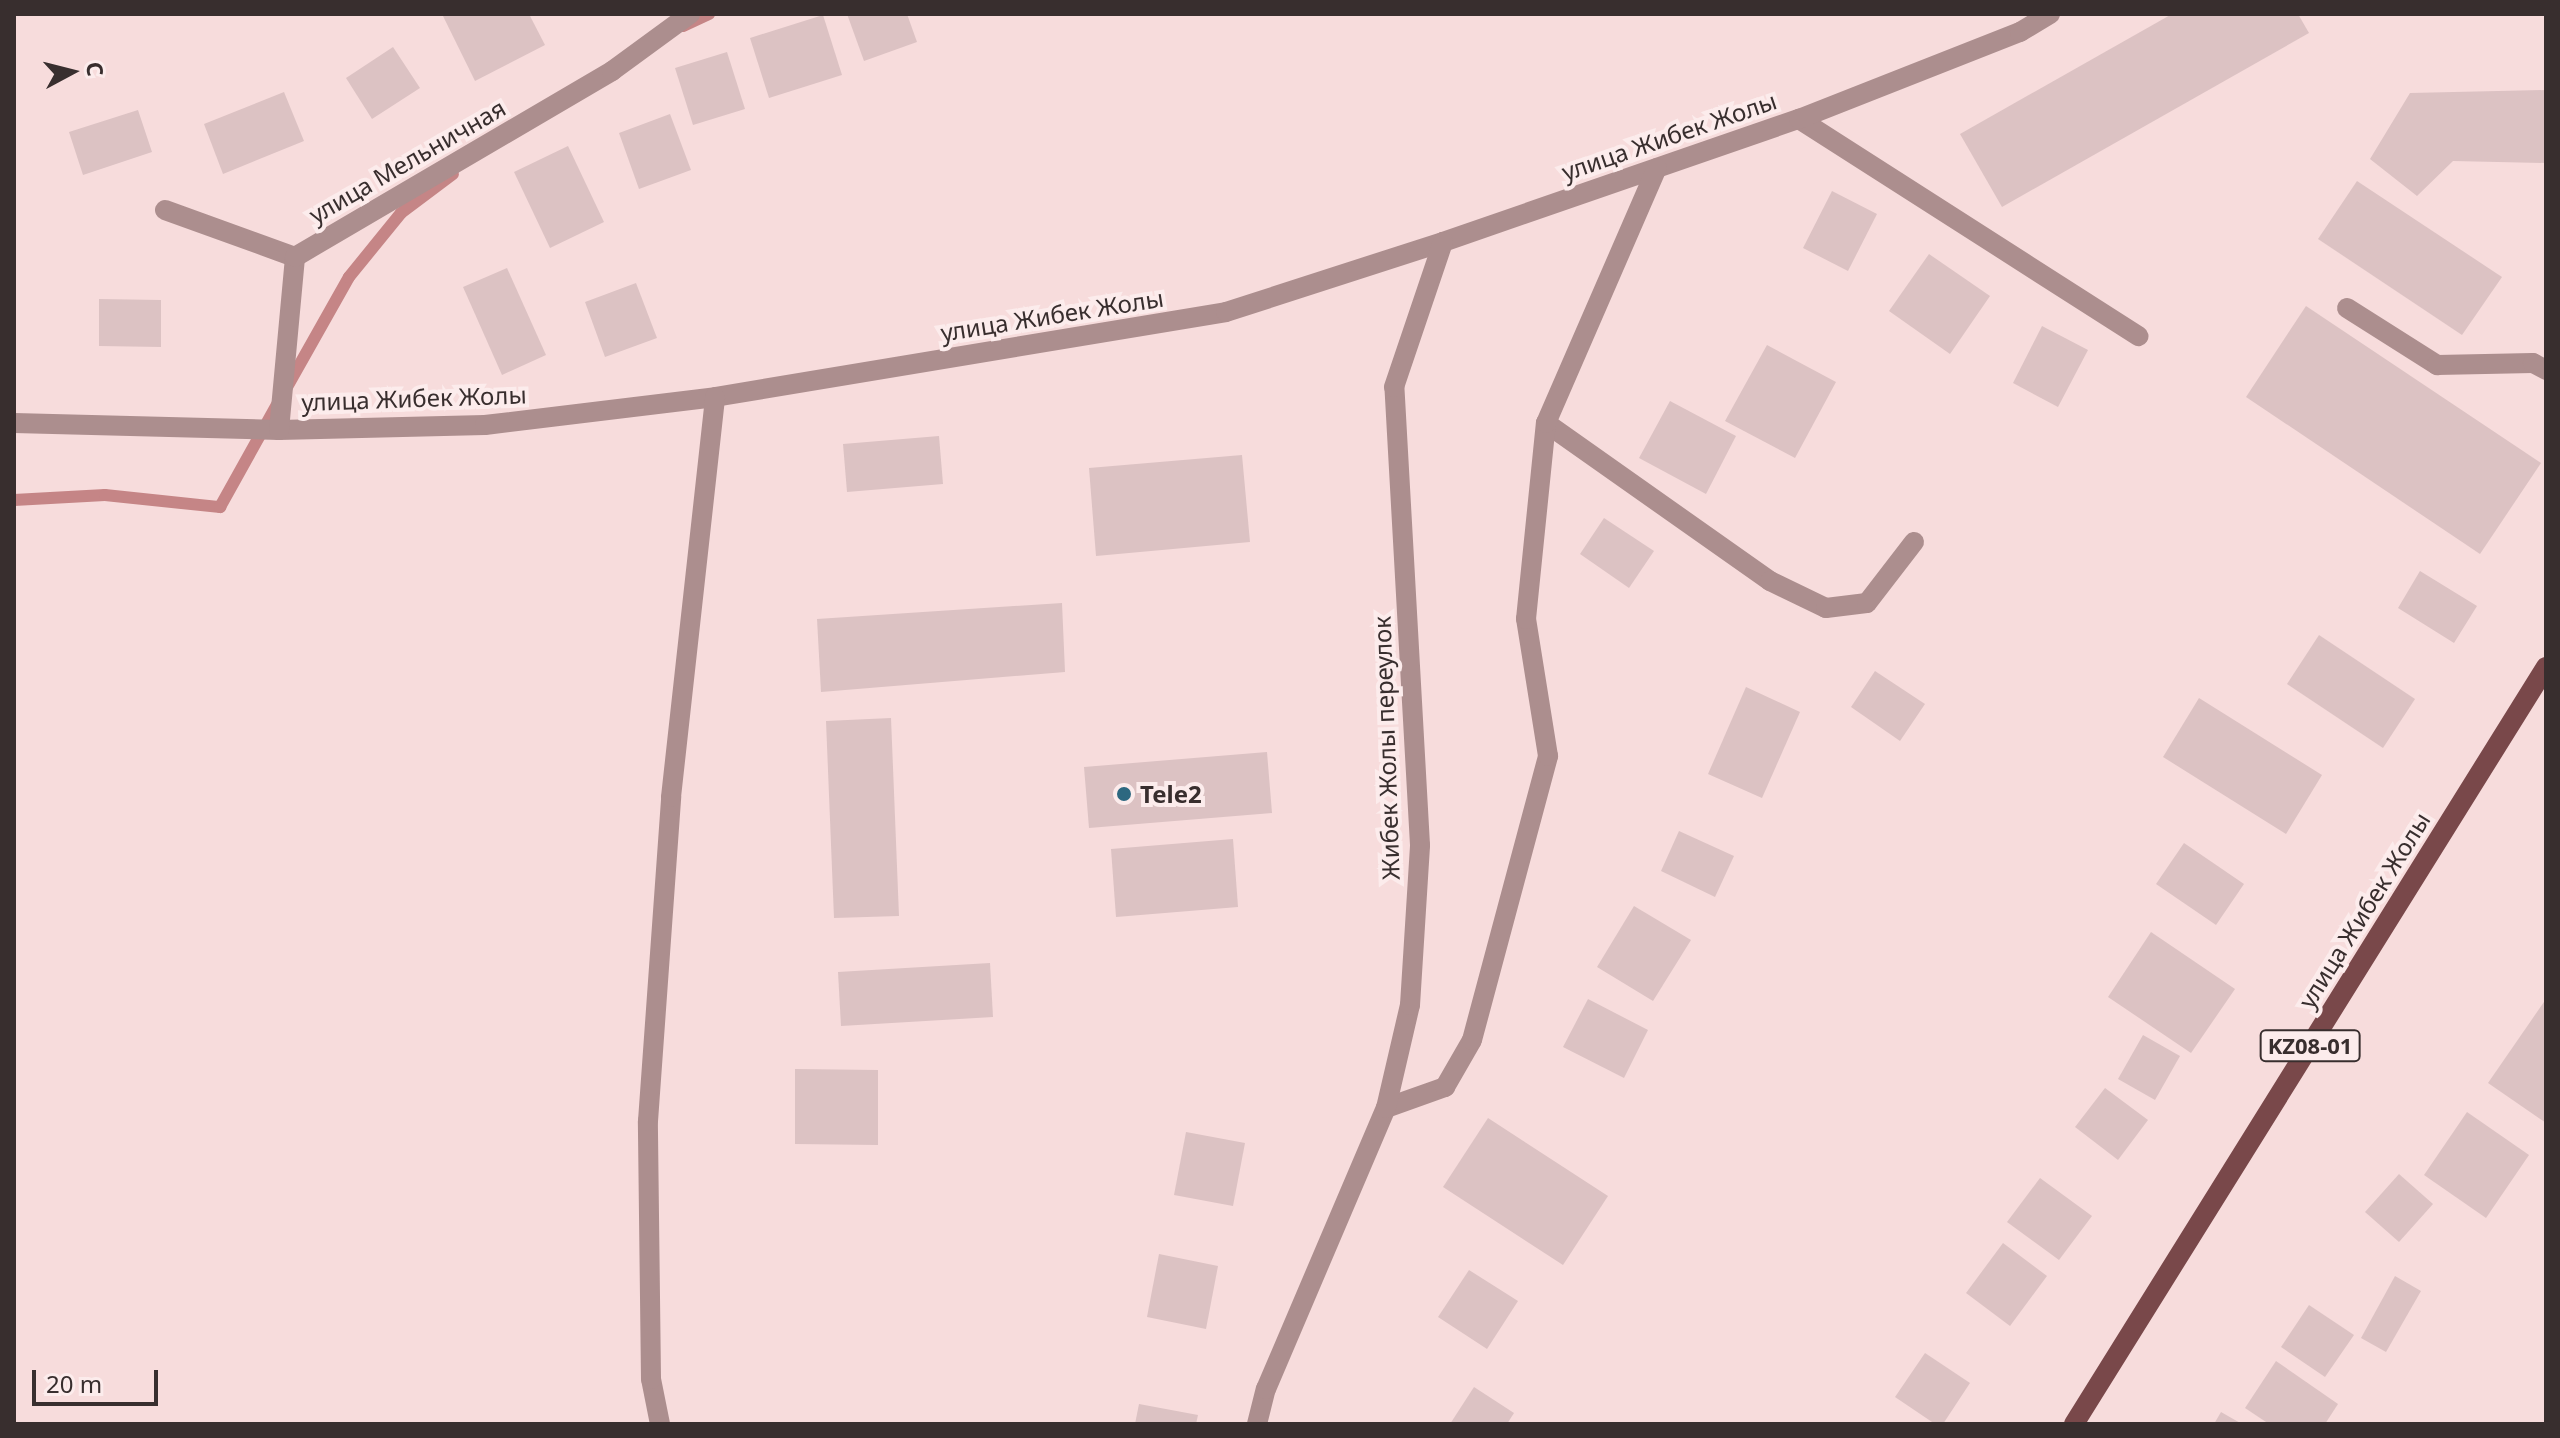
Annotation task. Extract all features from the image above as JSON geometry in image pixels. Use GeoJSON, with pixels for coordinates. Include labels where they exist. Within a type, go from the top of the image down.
{"type":"FeatureCollection","features":[{"type":"Feature","properties":{"kind":"main road","name":"улица Жибек Жолы"},"geometry":{"type":"LineString","coordinates":[[2074,1424],[2546,667]]}},
{"type":"Feature","properties":{"kind":"street","name":"улица Мельничная"},"geometry":{"type":"LineString","coordinates":[[295,257],[612,71],[690,14]]}},
{"type":"Feature","properties":{"kind":"street","name":"улица Жибек Жолы"},"geometry":{"type":"LineString","coordinates":[[14,423],[279,430],[485,425],[715,397],[1226,312],[1443,242],[1799,119],[2020,32],[2050,14]]}},
{"type":"Feature","properties":{"kind":"street"},"geometry":{"type":"LineString","coordinates":[[1799,119],[2138,336]]}},
{"type":"Feature","properties":{"kind":"street"},"geometry":{"type":"LineString","coordinates":[[1386,1108],[1445,1087],[1472,1040],[1548,756],[1526,619],[1546,423],[1657,168]]}},
{"type":"Feature","properties":{"kind":"street"},"geometry":{"type":"LineString","coordinates":[[165,210],[295,257],[279,430]]}},
{"type":"Feature","properties":{"kind":"street","name":"Жибек Жолы переулок"},"geometry":{"type":"LineString","coordinates":[[1257,1424],[1266,1389],[1386,1108],[1410,1005],[1420,845],[1394,387],[1443,242]]}},
{"type":"Feature","properties":{"kind":"street"},"geometry":{"type":"LineString","coordinates":[[2347,308],[2437,365],[2533,363],[2546,370]]}},
{"type":"Feature","properties":{"kind":"street"},"geometry":{"type":"LineString","coordinates":[[660,1424],[651,1379],[648,1121],[671,797],[715,397]]}},
{"type":"Feature","properties":{"kind":"street"},"geometry":{"type":"LineString","coordinates":[[1546,423],[1770,581],[1826,608],[1867,603],[1914,542]]}},
{"type":"Feature","properties":{"kind":"building"},"geometry":{"type":"Polygon","coordinates":[[[442,14],[529,14],[545,45],[475,81],[442,14]]]}},
{"type":"Feature","properties":{"kind":"building"},"geometry":{"type":"Polygon","coordinates":[[[847,14],[907,14],[917,42],[864,61],[847,14]]]}},
{"type":"Feature","properties":{"kind":"building"},"geometry":{"type":"Polygon","coordinates":[[[2172,14],[2298,14],[2309,33],[2002,207],[1960,134],[2172,14]]]}},
{"type":"Feature","properties":{"kind":"building"},"geometry":{"type":"Polygon","coordinates":[[[823,15],[842,75],[769,98],[750,38],[823,15]]]}},
{"type":"Feature","properties":{"kind":"building"},"geometry":{"type":"Polygon","coordinates":[[[393,47],[420,88],[372,119],[346,78],[393,47]]]}},
{"type":"Feature","properties":{"kind":"building"},"geometry":{"type":"Polygon","coordinates":[[[727,52],[745,109],[693,125],[675,68],[727,52]]]}},
{"type":"Feature","properties":{"kind":"building"},"geometry":{"type":"Polygon","coordinates":[[[2546,90],[2546,163],[2453,161],[2417,196],[2370,159],[2410,93],[2546,90]]]}},
{"type":"Feature","properties":{"kind":"building"},"geometry":{"type":"Polygon","coordinates":[[[284,92],[304,141],[223,174],[204,124],[284,92]]]}},
{"type":"Feature","properties":{"kind":"building"},"geometry":{"type":"Polygon","coordinates":[[[138,110],[152,152],[83,175],[69,132],[138,110]]]}},
{"type":"Feature","properties":{"kind":"building"},"geometry":{"type":"Polygon","coordinates":[[[670,114],[691,170],[639,189],[619,133],[670,114]]]}},
{"type":"Feature","properties":{"kind":"building"},"geometry":{"type":"Polygon","coordinates":[[[568,146],[604,222],[550,248],[514,172],[568,146]]]}},
{"type":"Feature","properties":{"kind":"building"},"geometry":{"type":"Polygon","coordinates":[[[2357,181],[2502,277],[2462,335],[2318,239],[2357,181]]]}},
{"type":"Feature","properties":{"kind":"building"},"geometry":{"type":"Polygon","coordinates":[[[1832,191],[1877,214],[1848,271],[1803,248],[1832,191]]]}},
{"type":"Feature","properties":{"kind":"building"},"geometry":{"type":"Polygon","coordinates":[[[1929,254],[1990,296],[1950,354],[1889,311],[1929,254]]]}},
{"type":"Feature","properties":{"kind":"building"},"geometry":{"type":"Polygon","coordinates":[[[507,268],[546,355],[502,375],[463,287],[507,268]]]}},
{"type":"Feature","properties":{"kind":"building"},"geometry":{"type":"Polygon","coordinates":[[[636,283],[657,338],[605,357],[585,302],[636,283]]]}},
{"type":"Feature","properties":{"kind":"building"},"geometry":{"type":"Polygon","coordinates":[[[99,299],[161,300],[161,347],[99,346],[99,299]]]}},
{"type":"Feature","properties":{"kind":"building"},"geometry":{"type":"Polygon","coordinates":[[[2306,306],[2541,463],[2480,554],[2246,397],[2306,306]]]}},
{"type":"Feature","properties":{"kind":"building"},"geometry":{"type":"Polygon","coordinates":[[[2042,326],[2088,350],[2058,407],[2013,383],[2042,326]]]}},
{"type":"Feature","properties":{"kind":"building"},"geometry":{"type":"Polygon","coordinates":[[[1767,345],[1836,382],[1795,458],[1725,421],[1767,345]]]}},
{"type":"Feature","properties":{"kind":"building"},"geometry":{"type":"Polygon","coordinates":[[[1670,401],[1736,436],[1706,494],[1639,458],[1670,401]]]}},
{"type":"Feature","properties":{"kind":"building"},"geometry":{"type":"Polygon","coordinates":[[[939,436],[943,484],[847,492],[843,444],[939,436]]]}},
{"type":"Feature","properties":{"kind":"building"},"geometry":{"type":"Polygon","coordinates":[[[1242,455],[1250,542],[1096,556],[1089,468],[1242,455]]]}},
{"type":"Feature","properties":{"kind":"building"},"geometry":{"type":"Polygon","coordinates":[[[1604,518],[1654,551],[1629,588],[1580,554],[1604,518]]]}},
{"type":"Feature","properties":{"kind":"building"},"geometry":{"type":"Polygon","coordinates":[[[2420,571],[2477,606],[2454,643],[2398,608],[2420,571]]]}},
{"type":"Feature","properties":{"kind":"building"},"geometry":{"type":"Polygon","coordinates":[[[1062,603],[1065,672],[821,692],[817,619],[1062,603]]]}},
{"type":"Feature","properties":{"kind":"building"},"geometry":{"type":"Polygon","coordinates":[[[2319,635],[2415,699],[2383,748],[2287,684],[2319,635]]]}},
{"type":"Feature","properties":{"kind":"building"},"geometry":{"type":"Polygon","coordinates":[[[1875,671],[1925,704],[1900,741],[1851,707],[1875,671]]]}},
{"type":"Feature","properties":{"kind":"building"},"geometry":{"type":"Polygon","coordinates":[[[1746,687],[1800,712],[1762,798],[1708,774],[1746,687]]]}},
{"type":"Feature","properties":{"kind":"building"},"geometry":{"type":"Polygon","coordinates":[[[2199,698],[2322,775],[2286,834],[2163,757],[2199,698]]]}},
{"type":"Feature","properties":{"kind":"building"},"geometry":{"type":"Polygon","coordinates":[[[891,718],[899,916],[834,918],[826,721],[891,718]]]}},
{"type":"Feature","properties":{"kind":"building"},"geometry":{"type":"Polygon","coordinates":[[[1267,752],[1272,813],[1089,828],[1084,767],[1267,752]]]}},
{"type":"Feature","properties":{"kind":"building"},"geometry":{"type":"Polygon","coordinates":[[[1679,831],[1734,856],[1715,897],[1661,871],[1679,831]]]}},
{"type":"Feature","properties":{"kind":"building"},"geometry":{"type":"Polygon","coordinates":[[[1233,839],[1238,907],[1116,917],[1111,849],[1233,839]]]}},
{"type":"Feature","properties":{"kind":"building"},"geometry":{"type":"Polygon","coordinates":[[[2184,843],[2244,884],[2216,925],[2156,884],[2184,843]]]}},
{"type":"Feature","properties":{"kind":"building"},"geometry":{"type":"Polygon","coordinates":[[[1634,906],[1691,940],[1653,1001],[1597,967],[1634,906]]]}},
{"type":"Feature","properties":{"kind":"building"},"geometry":{"type":"Polygon","coordinates":[[[2151,932],[2235,989],[2191,1053],[2108,997],[2151,932]]]}},
{"type":"Feature","properties":{"kind":"building"},"geometry":{"type":"Polygon","coordinates":[[[990,963],[993,1017],[841,1026],[838,972],[990,963]]]}},
{"type":"Feature","properties":{"kind":"building"},"geometry":{"type":"Polygon","coordinates":[[[1588,999],[1648,1030],[1624,1078],[1563,1047],[1588,999]]]}},
{"type":"Feature","properties":{"kind":"building"},"geometry":{"type":"Polygon","coordinates":[[[2546,999],[2546,1123],[2488,1083],[2546,999]]]}},
{"type":"Feature","properties":{"kind":"building"},"geometry":{"type":"Polygon","coordinates":[[[2143,1035],[2180,1056],[2155,1100],[2118,1079],[2143,1035]]]}},
{"type":"Feature","properties":{"kind":"building"},"geometry":{"type":"Polygon","coordinates":[[[795,1069],[878,1070],[878,1145],[795,1144],[795,1069]]]}},
{"type":"Feature","properties":{"kind":"building"},"geometry":{"type":"Polygon","coordinates":[[[2105,1088],[2148,1120],[2118,1160],[2075,1127],[2105,1088]]]}},
{"type":"Feature","properties":{"kind":"building"},"geometry":{"type":"Polygon","coordinates":[[[2467,1112],[2529,1155],[2486,1218],[2424,1175],[2467,1112]]]}},
{"type":"Feature","properties":{"kind":"building"},"geometry":{"type":"Polygon","coordinates":[[[1488,1118],[1608,1196],[1563,1265],[1443,1187],[1488,1118]]]}},
{"type":"Feature","properties":{"kind":"building"},"geometry":{"type":"Polygon","coordinates":[[[1186,1132],[1245,1143],[1233,1206],[1174,1195],[1186,1132]]]}},
{"type":"Feature","properties":{"kind":"building"},"geometry":{"type":"Polygon","coordinates":[[[2399,1174],[2433,1204],[2399,1242],[2365,1212],[2399,1174]]]}},
{"type":"Feature","properties":{"kind":"building"},"geometry":{"type":"Polygon","coordinates":[[[2040,1178],[2092,1216],[2059,1260],[2007,1222],[2040,1178]]]}},
{"type":"Feature","properties":{"kind":"building"},"geometry":{"type":"Polygon","coordinates":[[[2003,1243],[2047,1276],[2010,1326],[1966,1293],[2003,1243]]]}},
{"type":"Feature","properties":{"kind":"building"},"geometry":{"type":"Polygon","coordinates":[[[1159,1254],[1218,1266],[1206,1329],[1147,1317],[1159,1254]]]}},
{"type":"Feature","properties":{"kind":"building"},"geometry":{"type":"Polygon","coordinates":[[[1469,1270],[1518,1301],[1487,1349],[1438,1317],[1469,1270]]]}},
{"type":"Feature","properties":{"kind":"building"},"geometry":{"type":"Polygon","coordinates":[[[2395,1276],[2421,1291],[2386,1352],[2361,1338],[2395,1276]]]}},
{"type":"Feature","properties":{"kind":"building"},"geometry":{"type":"Polygon","coordinates":[[[2309,1305],[2354,1335],[2325,1377],[2281,1347],[2309,1305]]]}},
{"type":"Feature","properties":{"kind":"building"},"geometry":{"type":"Polygon","coordinates":[[[1925,1353],[1970,1383],[1943,1424],[1935,1424],[1895,1397],[1925,1353]]]}},
{"type":"Feature","properties":{"kind":"building"},"geometry":{"type":"Polygon","coordinates":[[[2276,1361],[2338,1404],[2325,1424],[2269,1424],[2245,1408],[2276,1361]]]}},
{"type":"Feature","properties":{"kind":"building"},"geometry":{"type":"Polygon","coordinates":[[[1474,1387],[1514,1413],[1507,1424],[1450,1424],[1474,1387]]]}},
{"type":"Feature","properties":{"kind":"building"},"geometry":{"type":"Polygon","coordinates":[[[1139,1404],[1198,1415],[1196,1424],[1135,1424],[1139,1404]]]}},
{"type":"Feature","properties":{"kind":"building"},"geometry":{"type":"Polygon","coordinates":[[[2221,1412],[2242,1424],[2214,1424],[2221,1412]]]}},
{"type":"Feature","properties":{"kind":"waterway"},"geometry":{"type":"LineString","coordinates":[[683,26],[709,14]]}},
{"type":"Feature","properties":{"kind":"waterway"},"geometry":{"type":"LineString","coordinates":[[287,387],[349,277],[401,213],[453,174]]}},
{"type":"Feature","properties":{"kind":"waterway"},"geometry":{"type":"LineString","coordinates":[[14,500],[105,495],[220,507],[278,403]]}},
{"type":"Feature","properties":{"kind":"place","name":"Tele2"},"geometry":{"type":"Point","coordinates":[1124,794]}}]}
